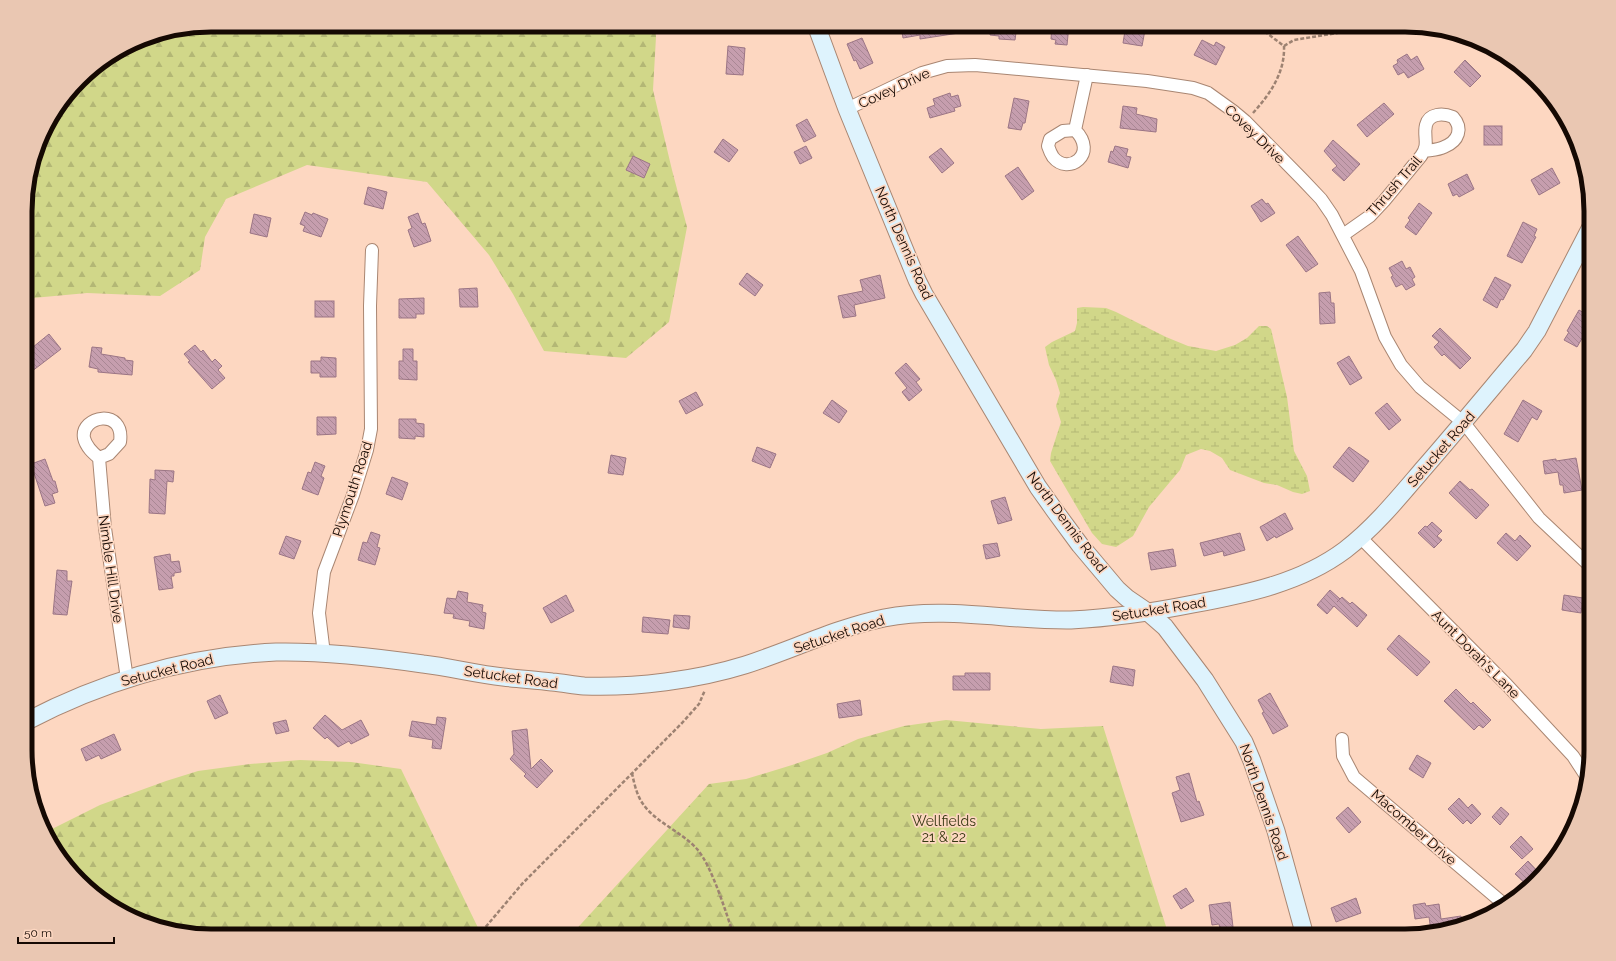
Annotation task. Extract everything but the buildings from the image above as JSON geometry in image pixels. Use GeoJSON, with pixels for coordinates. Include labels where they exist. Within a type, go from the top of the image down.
{"type":"FeatureCollection","features":[{"type":"Feature","properties":{"kind":"main road","name":"North Dennis Road"},"geometry":{"type":"LineString","coordinates":[[819,32],[847,109],[906,254],[924,294],[1035,482],[1080,545],[1117,589],[1165,627],[1205,680],[1244,742],[1276,831],[1303,929]]}},
{"type":"Feature","properties":{"kind":"main road","name":"Setucket Road"},"geometry":{"type":"LineString","coordinates":[[32,718],[70,699],[105,686],[182,664],[220,657],[278,652],[324,654],[426,664],[502,677],[582,686],[630,685],[710,674],[743,666],[856,625],[910,614],[978,614],[1068,620],[1149,613],[1223,599],[1266,588],[1298,576],[1331,559],[1346,549],[1360,537],[1398,498],[1464,423],[1524,350],[1533,337],[1584,247]]}},
{"type":"Feature","properties":{"kind":"street","name":"Covey Drive"},"geometry":{"type":"LineString","coordinates":[[847,109],[922,73],[947,66],[975,65],[1147,81],[1193,88],[1208,93],[1245,121],[1321,199],[1343,235],[1361,270],[1376,317],[1392,352],[1404,369],[1420,387],[1464,423],[1539,518],[1584,560]]}},
{"type":"Feature","properties":{"kind":"street"},"geometry":{"type":"LineString","coordinates":[[1075,130],[1087,75]]}},
{"type":"Feature","properties":{"kind":"street","name":"Thrush Trail"},"geometry":{"type":"LineString","coordinates":[[1343,235],[1370,216],[1384,202],[1425,151]]}},
{"type":"Feature","properties":{"kind":"street","name":"Plymouth Road"},"geometry":{"type":"LineString","coordinates":[[324,654],[319,613],[324,572],[368,450],[371,429],[370,293],[372,250]]}},
{"type":"Feature","properties":{"kind":"street","name":"Nimble Hill Drive"},"geometry":{"type":"LineString","coordinates":[[99,458],[104,528],[127,679]]}},
{"type":"Feature","properties":{"kind":"street","name":"Aunt Dorah's Lane"},"geometry":{"type":"LineString","coordinates":[[1360,537],[1507,685],[1573,756],[1582,770]]}},
{"type":"Feature","properties":{"kind":"street","name":"Macomber Drive"},"geometry":{"type":"LineString","coordinates":[[1342,739],[1343,756],[1354,777],[1500,901]]}},
{"type":"Feature","properties":{"kind":"path"},"geometry":{"type":"LineString","coordinates":[[1265,32],[1284,46]]}},
{"type":"Feature","properties":{"kind":"path"},"geometry":{"type":"LineString","coordinates":[[1284,46],[1294,40],[1343,32]]}},
{"type":"Feature","properties":{"kind":"path"},"geometry":{"type":"LineString","coordinates":[[1245,121],[1274,87],[1282,65],[1284,46]]}},
{"type":"Feature","properties":{"kind":"path"},"geometry":{"type":"LineString","coordinates":[[484,929],[522,884],[616,791],[632,772],[682,723],[699,704],[710,674]]}},
{"type":"Feature","properties":{"kind":"path"},"geometry":{"type":"LineString","coordinates":[[632,772],[634,785],[642,804],[652,814],[697,849],[709,869],[731,929]]}},
{"type":"Feature","properties":{"kind":"green space"},"geometry":{"type":"Polygon","coordinates":[[[200,32],[656,32],[653,90],[687,227],[669,322],[626,358],[544,351],[513,294],[489,255],[427,182],[307,165],[226,199],[205,237],[200,270],[160,296],[87,293],[33,298],[32,200],[35,176],[46,143],[56,122],[69,102],[93,77],[112,62],[143,46],[176,35],[200,32]]]}},
{"type":"Feature","properties":{"kind":"green space"},"geometry":{"type":"Polygon","coordinates":[[[1077,308],[1106,308],[1188,346],[1216,351],[1235,345],[1247,338],[1259,326],[1267,326],[1271,329],[1287,397],[1294,451],[1307,476],[1310,491],[1302,494],[1293,492],[1277,485],[1264,483],[1230,470],[1222,458],[1210,451],[1201,449],[1186,455],[1180,470],[1149,507],[1133,536],[1116,547],[1102,544],[1092,533],[1050,461],[1051,453],[1061,422],[1056,406],[1060,393],[1049,365],[1045,347],[1075,331],[1077,323],[1077,308]]]}},
{"type":"Feature","properties":{"kind":"green space","name":"Wellfields 21 & 22"},"geometry":{"type":"Polygon","coordinates":[[[946,720],[1041,729],[1103,726],[1167,929],[576,929],[709,784],[746,779],[827,753],[858,739],[904,726],[946,720]]]}},
{"type":"Feature","properties":{"kind":"green space"},"geometry":{"type":"Polygon","coordinates":[[[300,760],[351,762],[401,769],[479,929],[200,929],[176,926],[132,910],[102,892],[69,859],[51,829],[100,805],[166,781],[198,771],[250,764],[300,760]]]}}]}
